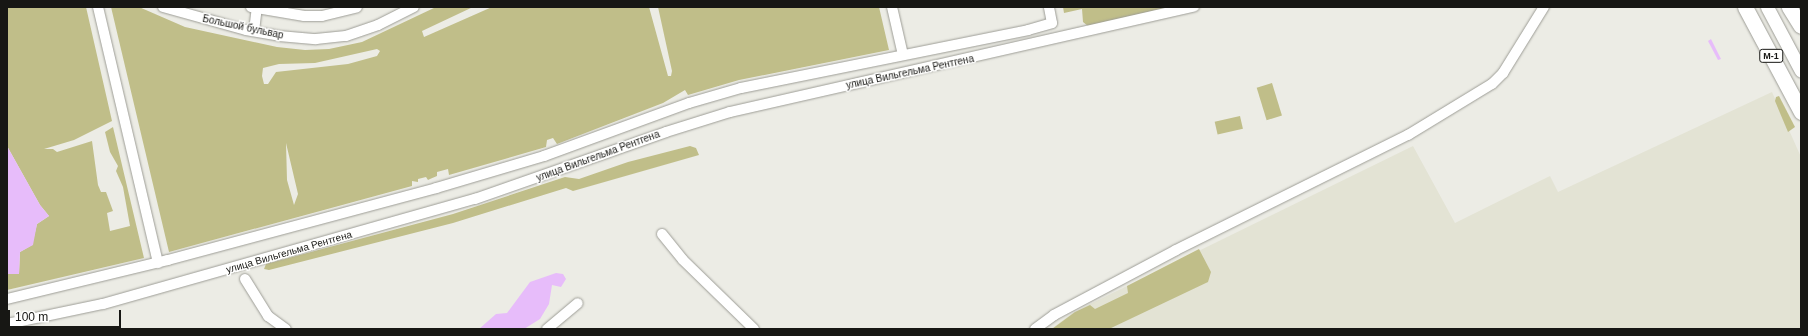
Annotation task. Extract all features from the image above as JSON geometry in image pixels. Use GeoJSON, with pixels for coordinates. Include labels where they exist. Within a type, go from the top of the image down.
{"type":"FeatureCollection","features":[{"type":"Feature","properties":{"kind":"highway","name":"М-1"},"geometry":{"type":"LineString","coordinates":[[1745,7],[1801,112]]}},
{"type":"Feature","properties":{"kind":"highway"},"geometry":{"type":"LineString","coordinates":[[1790,9],[1801,26]]}},
{"type":"Feature","properties":{"kind":"main road","name":"М-1"},"geometry":{"type":"LineString","coordinates":[[1767,7],[1801,71]]}},
{"type":"Feature","properties":{"kind":"main road"},"geometry":{"type":"LineString","coordinates":[[1790,9],[1801,30]]}},
{"type":"Feature","properties":{"kind":"street"},"geometry":{"type":"LineString","coordinates":[[98,7],[158,263]]}},
{"type":"Feature","properties":{"kind":"street","name":"Большой бульвар"},"geometry":{"type":"LineString","coordinates":[[163,7],[254,31],[316,39],[346,36],[378,25],[414,7]]}},
{"type":"Feature","properties":{"kind":"street"},"geometry":{"type":"LineString","coordinates":[[254,31],[254,8],[283,14],[322,16],[357,7]]}},
{"type":"Feature","properties":{"kind":"street"},"geometry":{"type":"LineString","coordinates":[[892,7],[903,55]]}},
{"type":"Feature","properties":{"kind":"street","name":"улица Вильгельма Рентгена"},"geometry":{"type":"LineString","coordinates":[[7,299],[158,263],[526,162],[697,100],[741,88],[1052,23],[1048,7]]}},
{"type":"Feature","properties":{"kind":"street","name":"улица Вильгельма Рентгена"},"geometry":{"type":"LineString","coordinates":[[7,324],[103,304],[475,199],[666,132],[730,112],[1194,7]]}},
{"type":"Feature","properties":{"kind":"street"},"geometry":{"type":"LineString","coordinates":[[1035,329],[1054,315],[1176,250],[1408,135],[1492,84],[1503,74],[1544,7]]}},
{"type":"Feature","properties":{"kind":"street"},"geometry":{"type":"LineString","coordinates":[[662,234],[692,269],[754,329]]}},
{"type":"Feature","properties":{"kind":"street"},"geometry":{"type":"LineString","coordinates":[[245,279],[268,316],[286,329]]}},
{"type":"Feature","properties":{"kind":"street"},"geometry":{"type":"LineString","coordinates":[[547,329],[578,303]]}},
{"type":"Feature","properties":{"kind":"shaded area"},"geometry":{"type":"Polygon","coordinates":[[[7,7],[86,7],[112,121],[74,140],[44,149],[53,149],[57,152],[92,141],[98,185],[101,192],[106,192],[113,211],[107,213],[110,231],[130,226],[123,187],[116,171],[118,166],[110,152],[105,132],[113,127],[144,258],[7,290],[7,274],[19,274],[20,252],[32,245],[37,224],[49,216],[40,205],[7,146],[7,7]]]}},
{"type":"Feature","properties":{"kind":"shaded area"},"geometry":{"type":"Polygon","coordinates":[[[111,7],[139,7],[185,27],[277,47],[305,50],[329,49],[362,42],[436,7],[473,7],[422,31],[424,37],[492,7],[649,7],[668,76],[671,76],[672,71],[658,7],[879,7],[889,50],[739,80],[688,95],[685,90],[663,103],[557,144],[553,138],[547,140],[546,147],[449,175],[448,169],[437,172],[437,176],[428,180],[426,177],[418,179],[418,182],[412,181],[412,186],[169,252],[111,7]],[[377,49],[315,63],[279,64],[263,68],[262,76],[264,84],[268,84],[276,72],[348,64],[377,56],[380,51],[377,49]],[[286,143],[287,180],[294,205],[298,194],[286,143]]]}},
{"type":"Feature","properties":{"kind":"shaded area"},"geometry":{"type":"Polygon","coordinates":[[[1063,7],[1170,7],[1088,26],[1083,22],[1082,9],[1064,13],[1063,7]]]}},
{"type":"Feature","properties":{"kind":"shaded area"},"geometry":{"type":"Polygon","coordinates":[[[1711,39],[1721,59],[1718,60],[1708,41],[1711,39]]]}},
{"type":"Feature","properties":{"kind":"shaded area"},"geometry":{"type":"Polygon","coordinates":[[[1272,83],[1282,116],[1267,120],[1257,88],[1272,83]]]}},
{"type":"Feature","properties":{"kind":"shaded area"},"geometry":{"type":"Polygon","coordinates":[[[1772,92],[1801,157],[1801,329],[1051,329],[1074,312],[1413,146],[1455,223],[1550,176],[1558,192],[1772,92]]]}},
{"type":"Feature","properties":{"kind":"shaded area"},"geometry":{"type":"Polygon","coordinates":[[[1779,96],[1795,127],[1788,132],[1775,101],[1776,97],[1779,96]]]}},
{"type":"Feature","properties":{"kind":"shaded area"},"geometry":{"type":"Polygon","coordinates":[[[1240,116],[1243,129],[1218,135],[1215,122],[1240,116]]]}},
{"type":"Feature","properties":{"kind":"shaded area"},"geometry":{"type":"Polygon","coordinates":[[[7,146],[40,205],[49,216],[37,224],[33,245],[20,252],[19,274],[7,274],[7,146]]]}},
{"type":"Feature","properties":{"kind":"shaded area"},"geometry":{"type":"Polygon","coordinates":[[[690,146],[696,148],[699,155],[573,191],[566,188],[453,223],[269,270],[264,269],[266,264],[453,214],[565,177],[579,179],[628,162],[690,146]]]}},
{"type":"Feature","properties":{"kind":"shaded area"},"geometry":{"type":"Polygon","coordinates":[[[1199,249],[1211,272],[1208,282],[1109,329],[1052,329],[1075,312],[1090,305],[1095,309],[1128,293],[1127,286],[1199,249]]]}},
{"type":"Feature","properties":{"kind":"shaded area"},"geometry":{"type":"Polygon","coordinates":[[[556,273],[563,274],[566,279],[561,287],[552,285],[549,304],[540,319],[524,329],[479,329],[496,314],[507,313],[530,282],[556,273]]]}}]}
